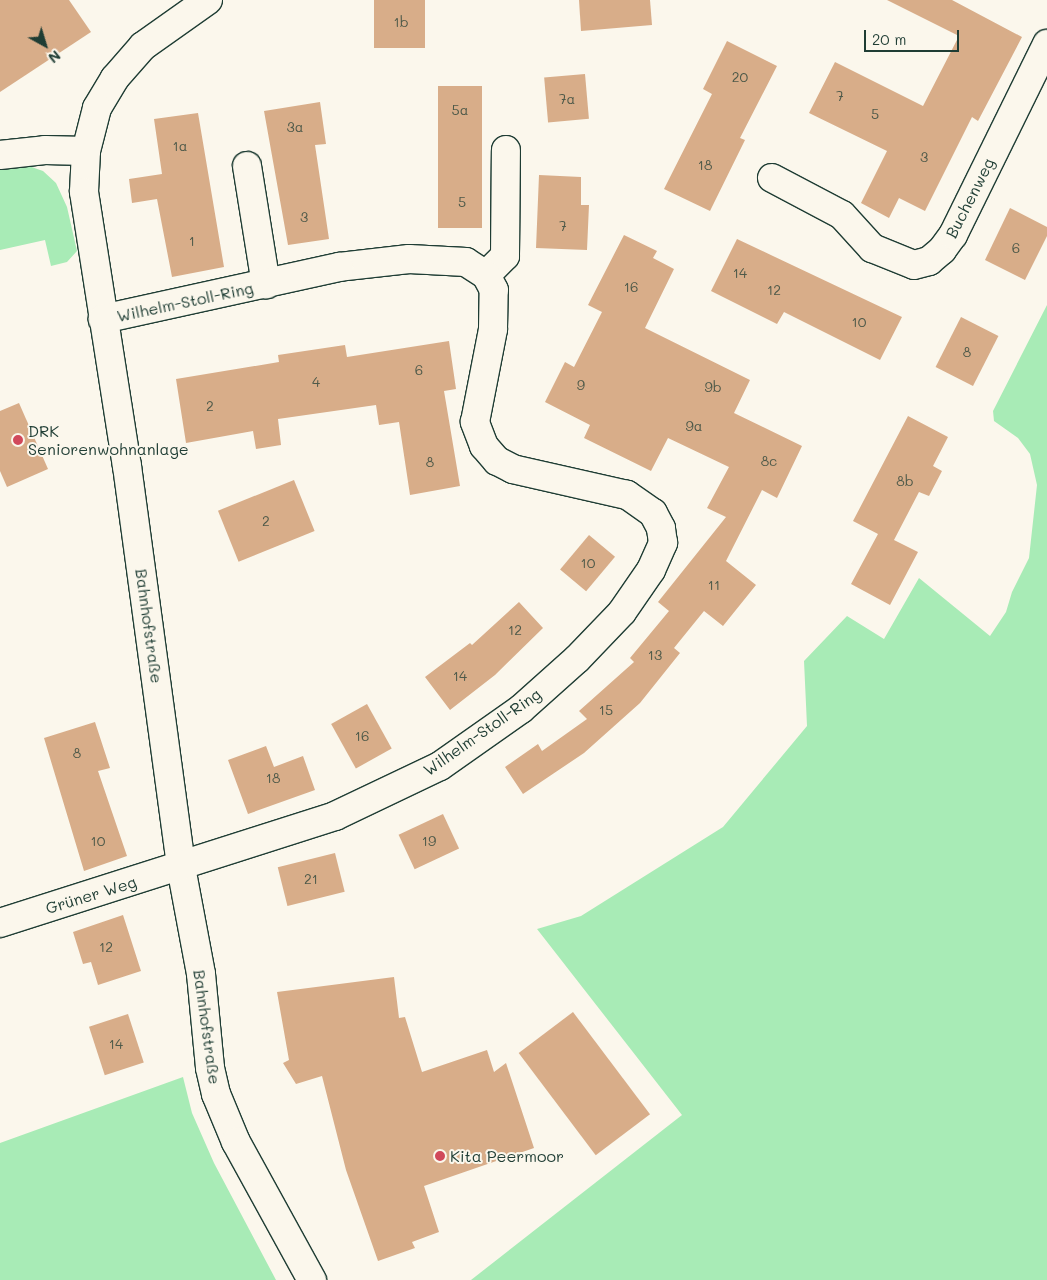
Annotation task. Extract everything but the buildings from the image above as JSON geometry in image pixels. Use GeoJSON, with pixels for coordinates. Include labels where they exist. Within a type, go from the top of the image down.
{"type":"FeatureCollection","features":[{"type":"Feature","properties":{"kind":"street","name":"Bahnhofstraße"},"geometry":{"type":"LineString","coordinates":[[208,0],[142,46],[115,78],[97,108],[86,151],[84,192],[104,320],[181,867],[201,974],[216,1094],[236,1142],[312,1280]]}},
{"type":"Feature","properties":{"kind":"street","name":"Buchenweg"},"geometry":{"type":"LineString","coordinates":[[772,178],[842,215],[872,248],[914,265],[929,261],[942,250],[953,235],[1047,44]]}},
{"type":"Feature","properties":{"kind":"street"},"geometry":{"type":"LineString","coordinates":[[0,155],[45,150],[86,151]]}},
{"type":"Feature","properties":{"kind":"street"},"geometry":{"type":"LineString","coordinates":[[486,275],[505,256],[506,150]]}},
{"type":"Feature","properties":{"kind":"street","name":"Wilhelm-Stoll-Ring"},"geometry":{"type":"LineString","coordinates":[[247,166],[266,284]]}},
{"type":"Feature","properties":{"kind":"street","name":"Wilhelm-Stoll-Ring"},"geometry":{"type":"LineString","coordinates":[[104,320],[340,267],[409,259],[466,262],[486,275],[494,290],[496,309],[475,422],[484,446],[497,461],[513,469],[627,496],[653,513],[661,528],[663,543],[660,554],[622,612],[577,659],[521,709],[440,766],[335,816],[181,867]]}},
{"type":"Feature","properties":{"kind":"street","name":"Grüner Weg"},"geometry":{"type":"LineString","coordinates":[[0,923],[181,867]]}},
{"type":"Feature","properties":{"kind":"green space"},"geometry":{"type":"Polygon","coordinates":[[[23,164],[43,171],[56,183],[67,207],[77,251],[67,262],[51,266],[45,240],[0,250],[0,166],[23,164]]]}},
{"type":"Feature","properties":{"kind":"green space"},"geometry":{"type":"Polygon","coordinates":[[[1047,305],[1047,1280],[471,1280],[682,1115],[537,929],[581,916],[723,827],[807,726],[804,661],[847,616],[884,639],[919,578],[990,636],[1006,612],[1012,592],[1029,558],[1037,485],[1030,454],[1018,438],[994,421],[993,411],[1047,305]]]}},
{"type":"Feature","properties":{"kind":"green space"},"geometry":{"type":"Polygon","coordinates":[[[183,1077],[192,1113],[214,1163],[276,1280],[0,1280],[0,1143],[183,1077]]]}},
{"type":"Feature","properties":{"kind":"place","name":"DRK Seniorenwohnanlage"},"geometry":{"type":"Point","coordinates":[18,440]}},
{"type":"Feature","properties":{"kind":"place","name":"Kita Peermoor"},"geometry":{"type":"Point","coordinates":[440,1156]}}]}
